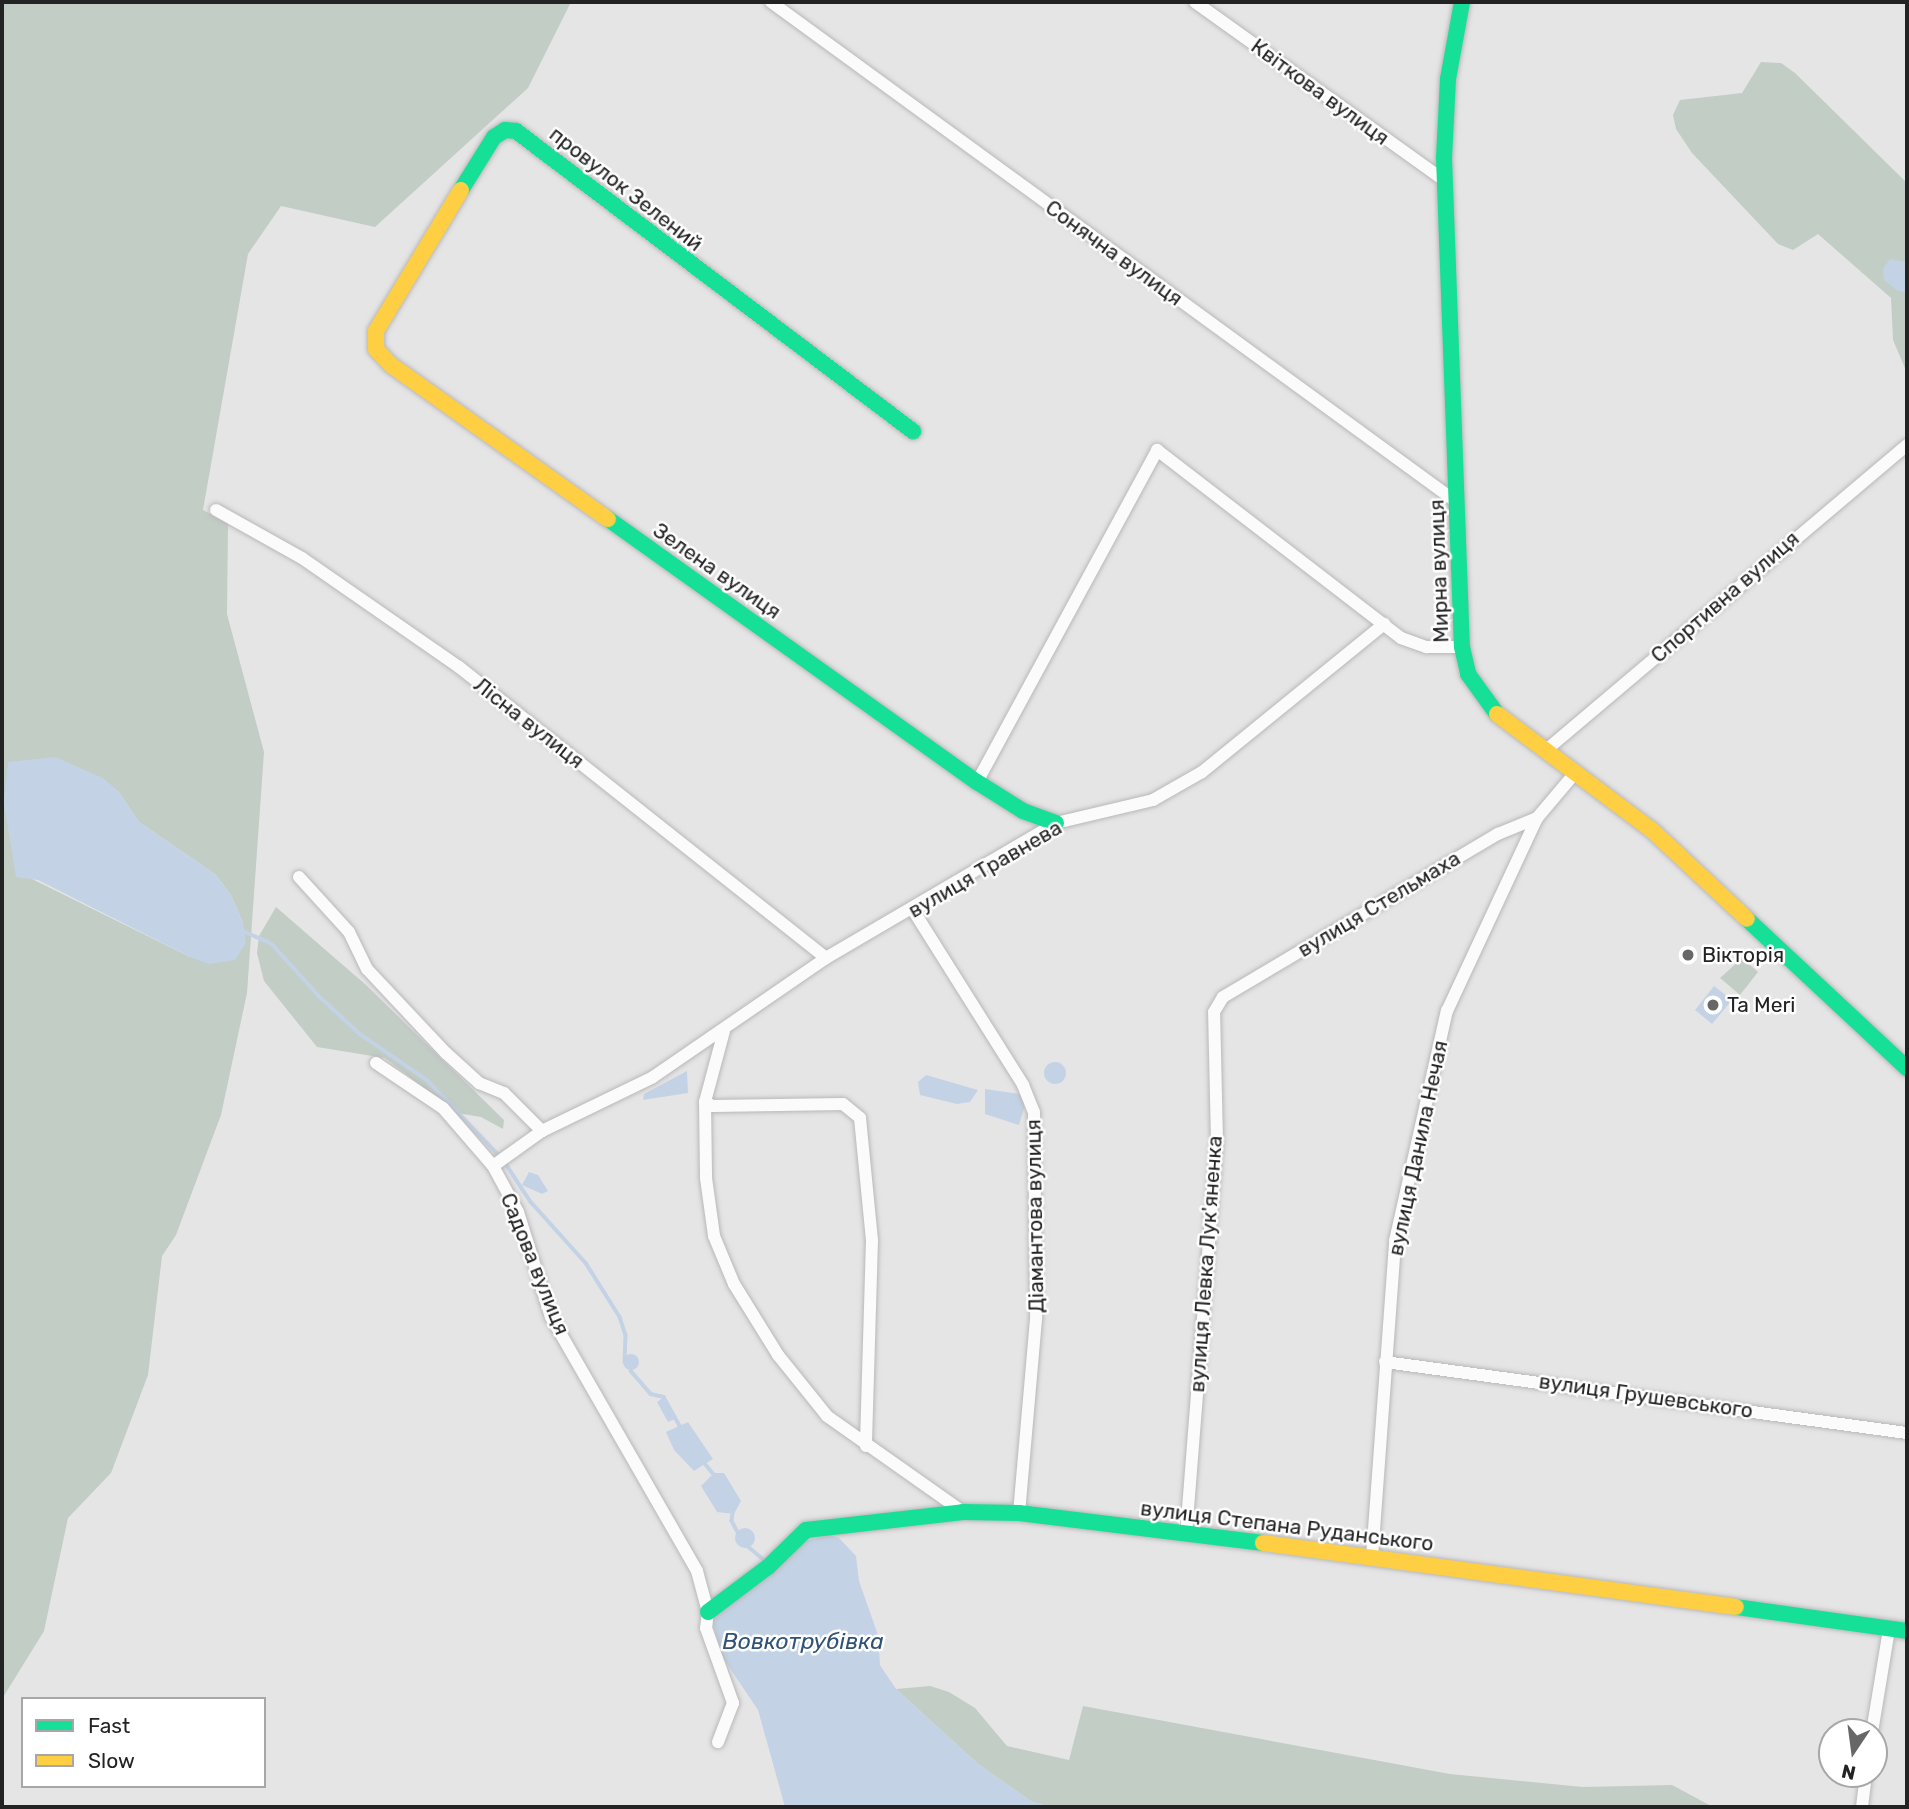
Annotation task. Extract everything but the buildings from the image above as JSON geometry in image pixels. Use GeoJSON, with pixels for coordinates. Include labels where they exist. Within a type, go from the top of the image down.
{"type":"FeatureCollection","features":[{"type":"Feature","properties":{"kind":"street","name":"Сонячна вулиця"},"geometry":{"type":"LineString","coordinates":[[771,2],[1458,503]]}},
{"type":"Feature","properties":{"kind":"street","name":"Квіткова вулиця"},"geometry":{"type":"LineString","coordinates":[[1195,2],[1445,181]]}},
{"type":"Feature","properties":{"kind":"street","name":"Мирна вулиця"},"geometry":{"type":"LineString","coordinates":[[1462,2],[1448,79],[1445,181],[1462,647],[1468,674],[1485,703],[1654,832],[1907,1068]]}},
{"type":"Feature","properties":{"kind":"street","name":"провулок Зелений"},"geometry":{"type":"LineString","coordinates":[[376,331],[494,137],[505,130],[516,131],[913,431]]}},
{"type":"Feature","properties":{"kind":"street","name":"Зелена вулиця"},"geometry":{"type":"LineString","coordinates":[[376,331],[376,349],[391,365],[976,782],[1023,811],[1056,823]]}},
{"type":"Feature","properties":{"kind":"street","name":"Спортивна вулиця"},"geometry":{"type":"LineString","coordinates":[[1545,751],[1907,445]]}},
{"type":"Feature","properties":{"kind":"street"},"geometry":{"type":"LineString","coordinates":[[976,782],[1157,450],[1384,624],[1413,643],[1462,647]]}},
{"type":"Feature","properties":{"kind":"street","name":"Лісна вулиця"},"geometry":{"type":"LineString","coordinates":[[216,510],[302,558],[459,667],[826,958]]}},
{"type":"Feature","properties":{"kind":"street","name":"вулиця Травнева"},"geometry":{"type":"LineString","coordinates":[[493,1166],[542,1131],[653,1077],[724,1031],[826,958],[913,910],[1056,823],[1153,800],[1202,772],[1384,624]]}},
{"type":"Feature","properties":{"kind":"street","name":"вулиця Данила Нечая"},"geometry":{"type":"LineString","coordinates":[[1372,1557],[1395,1241],[1447,1011],[1537,818],[1575,774]]}},
{"type":"Feature","properties":{"kind":"street","name":"вулиця Стельмаха"},"geometry":{"type":"LineString","coordinates":[[1223,997],[1498,834],[1537,818]]}},
{"type":"Feature","properties":{"kind":"street"},"geometry":{"type":"LineString","coordinates":[[299,877],[349,932],[367,969],[446,1053],[479,1083],[504,1093],[542,1131]]}},
{"type":"Feature","properties":{"kind":"street","name":"Діамантова вулиця"},"geometry":{"type":"LineString","coordinates":[[913,910],[1023,1085],[1034,1112],[1037,1319],[1019,1513]]}},
{"type":"Feature","properties":{"kind":"street","name":"вулиця Левка Лук'яненка"},"geometry":{"type":"LineString","coordinates":[[1186,1534],[1217,1141],[1212,1036],[1214,1012],[1223,997]]}},
{"type":"Feature","properties":{"kind":"street"},"geometry":{"type":"LineString","coordinates":[[724,1031],[705,1102],[706,1178],[715,1236],[734,1284],[778,1355],[827,1416],[963,1512]]}},
{"type":"Feature","properties":{"kind":"street","name":"Садова вулиця"},"geometry":{"type":"LineString","coordinates":[[376,1063],[443,1108],[493,1166],[528,1237],[551,1317],[697,1571],[708,1612],[706,1628],[733,1703],[718,1742]]}},
{"type":"Feature","properties":{"kind":"street"},"geometry":{"type":"LineString","coordinates":[[705,1102],[713,1106],[843,1104],[860,1118],[872,1240],[866,1446]]}},
{"type":"Feature","properties":{"kind":"street","name":"вулиця Грушевського"},"geometry":{"type":"LineString","coordinates":[[1385,1362],[1907,1433]]}},
{"type":"Feature","properties":{"kind":"street","name":"вулиця Степана Руданського"},"geometry":{"type":"LineString","coordinates":[[708,1612],[768,1567],[806,1530],[963,1512],[1019,1513],[1372,1557],[1907,1631]]}},
{"type":"Feature","properties":{"kind":"street"},"geometry":{"type":"LineString","coordinates":[[1874,1718],[1889,1629]]}},
{"type":"Feature","properties":{"kind":"street"},"geometry":{"type":"LineString","coordinates":[[1862,1807],[1864,1788]]}},
{"type":"Feature","properties":{"kind":"shaded area"},"geometry":{"type":"Polygon","coordinates":[[[2,2],[571,2],[528,88],[375,227],[281,206],[248,254],[203,510],[228,523],[227,614],[264,752],[247,993],[221,1115],[176,1235],[162,1256],[148,1375],[111,1473],[68,1518],[44,1631],[2,1699],[2,2]],[[118,791],[24,875],[190,957],[243,923],[231,895],[215,874],[139,822],[118,791]]]}},
{"type":"Feature","properties":{"kind":"shaded area"},"geometry":{"type":"Polygon","coordinates":[[[1761,62],[1781,63],[1795,73],[1907,183],[1907,373],[1893,340],[1891,298],[1818,234],[1793,250],[1778,244],[1692,153],[1676,129],[1673,115],[1680,100],[1742,93],[1761,62]]]}},
{"type":"Feature","properties":{"kind":"shaded area"},"geometry":{"type":"Polygon","coordinates":[[[276,907],[366,985],[504,1120],[503,1129],[481,1117],[457,1113],[385,1058],[317,1047],[264,981],[257,953],[259,936],[276,907]]]}},
{"type":"Feature","properties":{"kind":"shaded area"},"geometry":{"type":"Polygon","coordinates":[[[1742,958],[1758,972],[1740,995],[1720,978],[1742,958]]]}},
{"type":"Feature","properties":{"kind":"shaded area"},"geometry":{"type":"Polygon","coordinates":[[[930,1686],[949,1692],[975,1708],[1007,1746],[1069,1760],[1083,1706],[1450,1774],[1583,1787],[1672,1785],[1713,1807],[1051,1807],[1032,1802],[978,1764],[896,1689],[930,1686]]]}},
{"type":"Feature","properties":{"kind":"water"},"geometry":{"type":"Polygon","coordinates":[[[1890,259],[1907,262],[1907,292],[1898,291],[1884,280],[1883,269],[1890,259]]]}},
{"type":"Feature","properties":{"kind":"water"},"geometry":{"type":"Polygon","coordinates":[[[55,757],[103,778],[118,791],[139,822],[215,874],[231,895],[243,923],[246,943],[235,960],[209,964],[190,957],[38,880],[16,877],[4,803],[8,762],[55,757]]]}},
{"type":"Feature","properties":{"kind":"water","name":"Ta Meri"},"geometry":{"type":"Polygon","coordinates":[[[1714,986],[1732,1000],[1712,1024],[1695,1010],[1714,986]]]}},
{"type":"Feature","properties":{"kind":"water"},"geometry":{"type":"Polygon","coordinates":[[[1055,1062],[1063,1065],[1066,1073],[1063,1081],[1055,1084],[1047,1081],[1044,1073],[1047,1065],[1055,1062]]]}},
{"type":"Feature","properties":{"kind":"water"},"geometry":{"type":"Polygon","coordinates":[[[687,1071],[688,1093],[643,1100],[644,1094],[687,1071]]]}},
{"type":"Feature","properties":{"kind":"water"},"geometry":{"type":"Polygon","coordinates":[[[926,1075],[978,1090],[970,1102],[957,1104],[920,1095],[918,1082],[926,1075]]]}},
{"type":"Feature","properties":{"kind":"water"},"geometry":{"type":"Polygon","coordinates":[[[985,1089],[1019,1094],[1026,1102],[1019,1125],[985,1114],[985,1089]]]}},
{"type":"Feature","properties":{"kind":"water"},"geometry":{"type":"Polygon","coordinates":[[[529,1172],[538,1175],[548,1191],[542,1194],[522,1185],[529,1172]]]}},
{"type":"Feature","properties":{"kind":"water"},"geometry":{"type":"Polygon","coordinates":[[[631,1354],[637,1356],[637,1368],[631,1370],[625,1368],[623,1362],[625,1356],[631,1354]]]}},
{"type":"Feature","properties":{"kind":"water"},"geometry":{"type":"Polygon","coordinates":[[[664,1397],[677,1418],[668,1422],[657,1402],[664,1397]]]}},
{"type":"Feature","properties":{"kind":"water"},"geometry":{"type":"Polygon","coordinates":[[[688,1422],[713,1459],[694,1471],[674,1450],[666,1432],[688,1422]]]}},
{"type":"Feature","properties":{"kind":"water"},"geometry":{"type":"Polygon","coordinates":[[[714,1473],[724,1473],[741,1501],[734,1514],[717,1512],[701,1486],[714,1473]]]}},
{"type":"Feature","properties":{"kind":"water"},"geometry":{"type":"Polygon","coordinates":[[[745,1528],[752,1531],[755,1538],[752,1545],[745,1548],[738,1545],[735,1538],[738,1531],[745,1528]]]}},
{"type":"Feature","properties":{"kind":"water","name":"Вовкотрубівка"},"geometry":{"type":"Polygon","coordinates":[[[830,1535],[839,1538],[856,1556],[859,1581],[878,1635],[880,1665],[896,1689],[978,1764],[1032,1802],[1051,1807],[785,1807],[758,1710],[721,1655],[712,1618],[805,1541],[830,1535]]]}},
{"type":"Feature","properties":{"kind":"waterway"},"geometry":{"type":"LineString","coordinates":[[243,931],[272,944],[319,996],[360,1034],[427,1080],[499,1155]]}},
{"type":"Feature","properties":{"kind":"waterway"},"geometry":{"type":"LineString","coordinates":[[506,1164],[531,1202],[586,1263],[620,1317],[626,1335],[625,1362]]}},
{"type":"Feature","properties":{"kind":"waterway"},"geometry":{"type":"LineString","coordinates":[[631,1371],[651,1394],[664,1397],[680,1426]]}},
{"type":"Feature","properties":{"kind":"waterway"},"geometry":{"type":"LineString","coordinates":[[703,1461],[716,1477]]}},
{"type":"Feature","properties":{"kind":"waterway"},"geometry":{"type":"LineString","coordinates":[[733,1512],[732,1521],[740,1536]]}},
{"type":"Feature","properties":{"kind":"waterway"},"geometry":{"type":"LineString","coordinates":[[744,1543],[764,1560]]}},
{"type":"Feature","properties":{"kind":"traffic: fast"},"geometry":{"type":"LineString","coordinates":[[1462,2],[1448,79],[1444,158],[1462,647],[1468,674],[1497,714]]}},
{"type":"Feature","properties":{"kind":"traffic: fast"},"geometry":{"type":"LineString","coordinates":[[461,190],[494,137],[505,130],[516,131],[913,431]]}},
{"type":"Feature","properties":{"kind":"traffic: fast"},"geometry":{"type":"LineString","coordinates":[[608,519],[977,782],[1023,811],[1056,823]]}},
{"type":"Feature","properties":{"kind":"traffic: fast"},"geometry":{"type":"LineString","coordinates":[[1747,919],[1907,1068]]}},
{"type":"Feature","properties":{"kind":"traffic: fast"},"geometry":{"type":"LineString","coordinates":[[708,1612],[768,1567],[806,1530],[963,1512],[1019,1513],[1263,1543]]}},
{"type":"Feature","properties":{"kind":"traffic: fast"},"geometry":{"type":"LineString","coordinates":[[1736,1607],[1907,1631]]}},
{"type":"Feature","properties":{"kind":"traffic: slow"},"geometry":{"type":"LineString","coordinates":[[461,190],[376,331],[376,349],[391,365],[608,519]]}},
{"type":"Feature","properties":{"kind":"traffic: slow"},"geometry":{"type":"LineString","coordinates":[[1497,714],[1654,832],[1747,919]]}},
{"type":"Feature","properties":{"kind":"traffic: slow"},"geometry":{"type":"LineString","coordinates":[[1263,1543],[1736,1607]]}},
{"type":"Feature","properties":{"kind":"place","name":"Вікторія"},"geometry":{"type":"Point","coordinates":[1688,955]}},
{"type":"Feature","properties":{"kind":"place","name":"Ta Meri"},"geometry":{"type":"Point","coordinates":[1713,1005]}}]}
